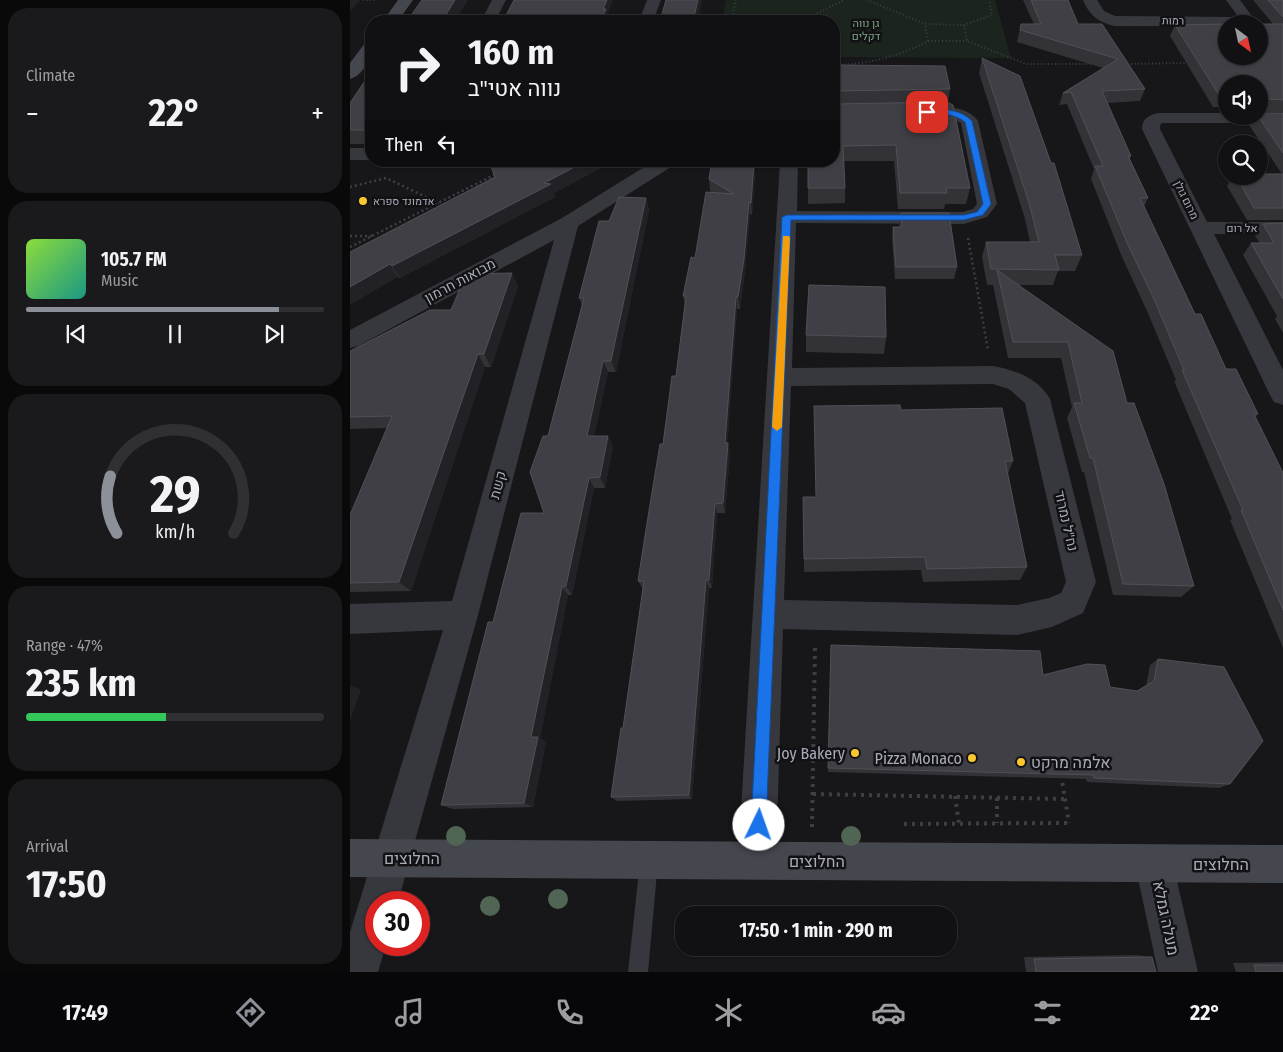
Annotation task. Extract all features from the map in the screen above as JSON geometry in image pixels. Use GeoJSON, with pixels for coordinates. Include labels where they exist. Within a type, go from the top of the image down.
{"type":"FeatureCollection","features":[{"type":"Feature","properties":{"kind":"street"},"geometry":{"type":"LineString","coordinates":[[395,15],[406,0]]}},
{"type":"Feature","properties":{"kind":"street"},"geometry":{"type":"LineString","coordinates":[[491,15],[499,0]]}},
{"type":"Feature","properties":{"kind":"street"},"geometry":{"type":"LineString","coordinates":[[648,15],[654,0]]}},
{"type":"Feature","properties":{"kind":"street","name":"רמות"},"geometry":{"type":"LineString","coordinates":[[1090,0],[1097,14],[1105,19],[1115,21],[1236,22],[1244,19],[1244,15],[1233,0]]}},
{"type":"Feature","properties":{"kind":"street"},"geometry":{"type":"LineString","coordinates":[[353,67],[365,53]]}},
{"type":"Feature","properties":{"kind":"street"},"geometry":{"type":"LineString","coordinates":[[787,217],[964,218],[980,213],[987,204],[969,121],[960,115],[946,111],[899,112]]}},
{"type":"Feature","properties":{"kind":"street","name":"מרום גולן"},"geometry":{"type":"LineString","coordinates":[[1282,391],[1151,130],[1151,123],[1158,118],[1283,118]]}},
{"type":"Feature","properties":{"kind":"street"},"geometry":{"type":"LineString","coordinates":[[350,154],[365,154]]}},
{"type":"Feature","properties":{"kind":"street"},"geometry":{"type":"LineString","coordinates":[[569,223],[658,167]]}},
{"type":"Feature","properties":{"kind":"street"},"geometry":{"type":"LineString","coordinates":[[758,842],[789,167]]}},
{"type":"Feature","properties":{"kind":"street","name":"מבואות חרמון"},"geometry":{"type":"LineString","coordinates":[[350,340],[569,223]]}},
{"type":"Feature","properties":{"kind":"street","name":"קשת"},"geometry":{"type":"LineString","coordinates":[[382,891],[462,615],[569,223]]}},
{"type":"Feature","properties":{"kind":"street","name":"אל רום"},"geometry":{"type":"LineString","coordinates":[[1200,228],[1283,228]]}},
{"type":"Feature","properties":{"kind":"street","name":"נח\"ל נמרוד"},"geometry":{"type":"LineString","coordinates":[[768,614],[1017,620],[1052,612],[1072,603],[1081,582],[1037,399],[1026,387],[1012,378],[993,375],[779,377]]}},
{"type":"Feature","properties":{"kind":"street"},"geometry":{"type":"LineString","coordinates":[[350,619],[462,615]]}},
{"type":"Feature","properties":{"kind":"street","name":"החלוצים"},"geometry":{"type":"LineString","coordinates":[[350,858],[649,859],[758,842],[811,860],[1283,864]]}},
{"type":"Feature","properties":{"kind":"street","name":"מעלה גמלא"},"geometry":{"type":"LineString","coordinates":[[1154,864],[1178,972]]}},
{"type":"Feature","properties":{"kind":"street"},"geometry":{"type":"LineString","coordinates":[[358,972],[365,948]]}},
{"type":"Feature","properties":{"kind":"lane"},"geometry":{"type":"LineString","coordinates":[[638,972],[649,859]]}},
{"type":"Feature","properties":{"kind":"path"},"geometry":{"type":"LineString","coordinates":[[732,15],[736,0]]}},
{"type":"Feature","properties":{"kind":"path"},"geometry":{"type":"LineString","coordinates":[[813,15],[844,0]]}},
{"type":"Feature","properties":{"kind":"path"},"geometry":{"type":"LineString","coordinates":[[867,0],[925,24],[964,25],[992,15],[988,0]]}},
{"type":"Feature","properties":{"kind":"path"},"geometry":{"type":"LineString","coordinates":[[925,24],[928,42]]}},
{"type":"Feature","properties":{"kind":"path"},"geometry":{"type":"LineString","coordinates":[[964,25],[966,41]]}},
{"type":"Feature","properties":{"kind":"path"},"geometry":{"type":"LineString","coordinates":[[840,65],[865,65],[879,62],[902,55],[928,42],[966,41],[1026,64],[1093,64]]}},
{"type":"Feature","properties":{"kind":"path"},"geometry":{"type":"LineString","coordinates":[[1122,64],[1199,63]]}},
{"type":"Feature","properties":{"kind":"path"},"geometry":{"type":"LineString","coordinates":[[350,247],[496,174]]}},
{"type":"Feature","properties":{"kind":"path"},"geometry":{"type":"LineString","coordinates":[[350,187],[386,178],[439,203]]}},
{"type":"Feature","properties":{"kind":"path"},"geometry":{"type":"LineString","coordinates":[[479,183],[487,188]]}},
{"type":"Feature","properties":{"kind":"path"},"geometry":{"type":"LineString","coordinates":[[964,218],[993,375]]}},
{"type":"Feature","properties":{"kind":"path"},"geometry":{"type":"LineString","coordinates":[[350,236],[373,236]]}},
{"type":"Feature","properties":{"kind":"path"},"geometry":{"type":"LineString","coordinates":[[811,860],[816,615]]}},
{"type":"Feature","properties":{"kind":"path"},"geometry":{"type":"LineString","coordinates":[[1060,770],[1076,863]]}},
{"type":"Feature","properties":{"kind":"path"},"geometry":{"type":"LineString","coordinates":[[813,794],[1065,799]]}},
{"type":"Feature","properties":{"kind":"path"},"geometry":{"type":"LineString","coordinates":[[954,796],[959,824]]}},
{"type":"Feature","properties":{"kind":"path"},"geometry":{"type":"LineString","coordinates":[[997,798],[997,823]]}},
{"type":"Feature","properties":{"kind":"path"},"geometry":{"type":"LineString","coordinates":[[900,824],[1069,823]]}},
{"type":"Feature","properties":{"kind":"path"},"geometry":{"type":"LineString","coordinates":[[758,842],[812,824],[822,824]]}},
{"type":"Feature","properties":{"kind":"green space","name":"גן נווה דקלים"},"geometry":{"type":"Polygon","coordinates":[[[726,0],[995,0],[1011,58],[840,57],[840,15],[723,15],[726,0]]]}},
{"type":"Feature","properties":{"kind":"building"},"geometry":{"type":"Polygon","coordinates":[[[422,0],[455,0],[446,15],[411,15],[422,0]]]}},
{"type":"Feature","properties":{"kind":"building"},"geometry":{"type":"Polygon","coordinates":[[[514,0],[607,0],[603,9],[606,9],[604,15],[506,15],[514,0]]]}},
{"type":"Feature","properties":{"kind":"building"},"geometry":{"type":"Polygon","coordinates":[[[666,0],[698,0],[694,15],[662,15],[666,0]]]}},
{"type":"Feature","properties":{"kind":"building"},"geometry":{"type":"Polygon","coordinates":[[[1031,0],[1068,0],[1078,24],[1102,24],[1145,89],[1102,91],[1131,156],[1128,156],[1148,198],[1140,198],[1195,314],[1201,314],[1226,369],[1236,369],[1258,414],[1254,414],[1283,473],[1283,610],[1154,299],[1128,245],[1095,166],[1103,166],[1071,92],[1063,93],[1118,59],[1020,30],[1021,24],[1041,24],[1031,0]]]}},
{"type":"Feature","properties":{"kind":"building"},"geometry":{"type":"Polygon","coordinates":[[[1268,0],[1283,0],[1283,17],[1268,0]]]}},
{"type":"Feature","properties":{"kind":"building"},"geometry":{"type":"Polygon","coordinates":[[[1218,24],[1218,65],[1268,65],[1268,24],[1283,24],[1283,100],[1268,99],[1268,75],[1218,75],[1218,93],[1175,25],[1218,24]]]}},
{"type":"Feature","properties":{"kind":"building"},"geometry":{"type":"Polygon","coordinates":[[[982,58],[1020,76],[1051,163],[1054,163],[1082,255],[1055,255],[1059,270],[991,269],[986,242],[1039,242],[1029,203],[982,58]]]}},
{"type":"Feature","properties":{"kind":"building"},"geometry":{"type":"Polygon","coordinates":[[[840,65],[945,66],[950,89],[840,91],[840,65]]]}},
{"type":"Feature","properties":{"kind":"building"},"geometry":{"type":"Polygon","coordinates":[[[365,81],[365,130],[350,130],[350,103],[365,81]]]}},
{"type":"Feature","properties":{"kind":"building"},"geometry":{"type":"Polygon","coordinates":[[[947,102],[953,105],[970,188],[946,188],[947,193],[900,193],[896,145],[843,146],[845,188],[808,188],[808,167],[840,167],[840,104],[947,102]]]}},
{"type":"Feature","properties":{"kind":"building"},"geometry":{"type":"Polygon","coordinates":[[[1268,113],[1283,113],[1283,153],[1264,125],[1268,125],[1268,113]]]}},
{"type":"Feature","properties":{"kind":"building"},"geometry":{"type":"Polygon","coordinates":[[[491,167],[575,167],[544,183],[551,184],[392,266],[390,264],[350,287],[350,252],[495,177],[491,167]]]}},
{"type":"Feature","properties":{"kind":"building"},"geometry":{"type":"Polygon","coordinates":[[[711,167],[754,167],[744,259],[738,297],[736,297],[725,443],[728,443],[723,503],[715,504],[709,580],[706,580],[689,795],[611,797],[644,581],[638,581],[660,444],[663,444],[672,376],[676,376],[686,296],[683,296],[691,257],[695,258],[706,192],[734,194],[709,179],[711,167]]]}},
{"type":"Feature","properties":{"kind":"building"},"geometry":{"type":"Polygon","coordinates":[[[1268,174],[1283,174],[1283,208],[1254,208],[1241,185],[1268,185],[1268,174]]]}},
{"type":"Feature","properties":{"kind":"building"},"geometry":{"type":"Polygon","coordinates":[[[619,197],[646,198],[611,361],[603,361],[587,436],[608,436],[600,477],[589,478],[566,586],[562,587],[531,737],[538,737],[524,803],[441,805],[488,622],[493,622],[521,513],[544,513],[530,472],[543,436],[548,436],[584,298],[579,298],[599,221],[609,221],[619,197]]]}},
{"type":"Feature","properties":{"kind":"building"},"geometry":{"type":"Polygon","coordinates":[[[901,213],[949,213],[957,267],[896,267],[893,227],[902,227],[901,213]]]}},
{"type":"Feature","properties":{"kind":"building"},"geometry":{"type":"Polygon","coordinates":[[[1283,223],[1283,299],[1251,243],[1274,243],[1263,224],[1283,223]]]}},
{"type":"Feature","properties":{"kind":"building"},"geometry":{"type":"Polygon","coordinates":[[[997,270],[1113,351],[1127,403],[1134,403],[1164,484],[1194,586],[1123,584],[1093,458],[1090,458],[1074,403],[1082,403],[1068,342],[1013,342],[997,270]]]}},
{"type":"Feature","properties":{"kind":"building"},"geometry":{"type":"Polygon","coordinates":[[[512,273],[484,354],[478,354],[399,582],[350,583],[350,515],[392,416],[350,417],[350,351],[430,310],[451,310],[466,274],[512,273]]]}},
{"type":"Feature","properties":{"kind":"building"},"geometry":{"type":"Polygon","coordinates":[[[809,285],[885,287],[886,337],[806,335],[809,285]]]}},
{"type":"Feature","properties":{"kind":"building"},"geometry":{"type":"Polygon","coordinates":[[[900,405],[901,410],[1002,408],[1013,461],[1005,461],[1027,567],[927,569],[925,557],[804,559],[803,497],[816,497],[814,406],[900,405]]]}},
{"type":"Feature","properties":{"kind":"building"},"geometry":{"type":"Polygon","coordinates":[[[831,645],[1040,651],[1043,675],[1087,664],[1105,665],[1110,687],[1137,691],[1154,681],[1158,659],[1224,667],[1263,741],[1230,784],[1094,778],[1093,775],[828,768],[831,645]]]}},
{"type":"Feature","properties":{"kind":"building"},"geometry":{"type":"Polygon","coordinates":[[[1152,957],[1156,972],[1036,972],[1034,959],[1152,957]]]}},
{"type":"Feature","properties":{"kind":"building"},"geometry":{"type":"Polygon","coordinates":[[[1254,965],[1283,965],[1283,972],[1256,972],[1254,965]]]}},
{"type":"Feature","properties":{"kind":"slow traffic"},"geometry":{"type":"LineString","coordinates":[[777,427],[786,238]]}},
{"type":"Feature","properties":{"kind":"place","name":"אדמונד ספרא"},"geometry":{"type":"Point","coordinates":[363,201]}},
{"type":"Feature","properties":{"kind":"place","name":"Joy Bakery"},"geometry":{"type":"Point","coordinates":[855,753]}},
{"type":"Feature","properties":{"kind":"place","name":"Pizza Monaco"},"geometry":{"type":"Point","coordinates":[972,758]}},
{"type":"Feature","properties":{"kind":"place","name":"אלמה מרקט"},"geometry":{"type":"Point","coordinates":[1021,762]}},
{"type":"Feature","properties":{"kind":"route"},"geometry":{"type":"LineString","coordinates":[[759,825],[787,217],[964,218],[980,213],[987,204],[969,121],[960,115],[946,111],[927,112]]}}]}
